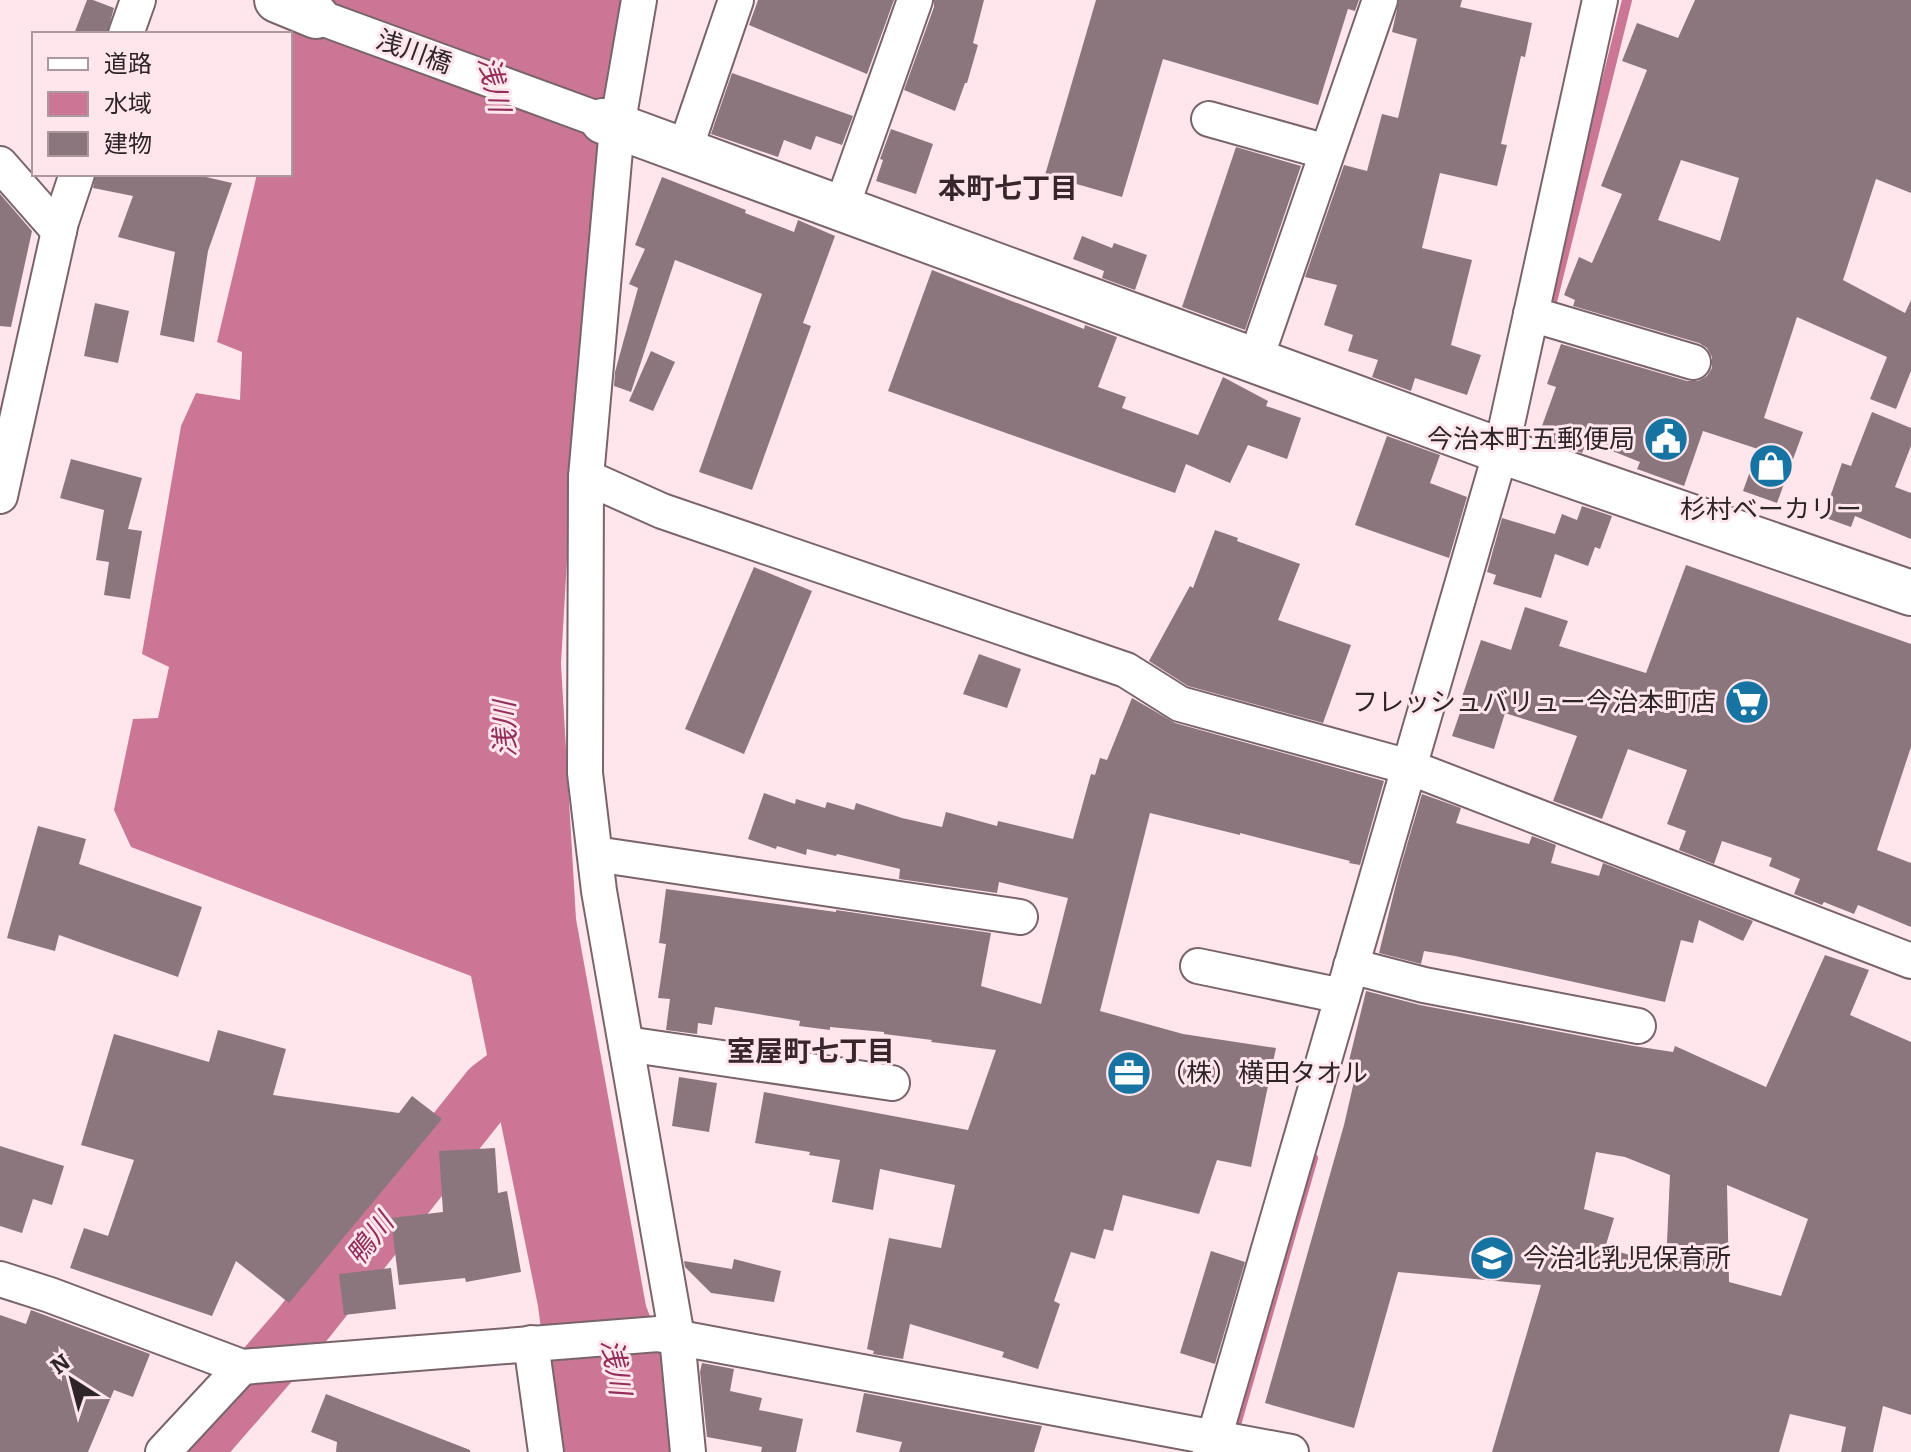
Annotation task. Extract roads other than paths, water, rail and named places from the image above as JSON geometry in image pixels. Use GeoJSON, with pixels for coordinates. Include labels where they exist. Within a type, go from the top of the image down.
{"type":"FeatureCollection","features":[{"type":"Feature","properties":{"kind":"street"},"geometry":{"type":"LineString","coordinates":[[127,32],[138,0]]}},
{"type":"Feature","properties":{"kind":"street"},"geometry":{"type":"LineString","coordinates":[[639,0],[610,124],[586,477],[585,773],[599,891],[626,1044],[667,1335],[688,1452]]}},
{"type":"Feature","properties":{"kind":"street"},"geometry":{"type":"LineString","coordinates":[[684,152],[736,0]]}},
{"type":"Feature","properties":{"kind":"street"},"geometry":{"type":"LineString","coordinates":[[841,209],[915,0]]}},
{"type":"Feature","properties":{"kind":"street"},"geometry":{"type":"LineString","coordinates":[[1255,361],[1380,0]]}},
{"type":"Feature","properties":{"kind":"street"},"geometry":{"type":"LineString","coordinates":[[1212,1444],[1501,451],[1600,0]]}},
{"type":"Feature","properties":{"kind":"street","name":"浅川橋"},"geometry":{"type":"LineString","coordinates":[[296,8],[610,124]]}},
{"type":"Feature","properties":{"kind":"street"},"geometry":{"type":"LineString","coordinates":[[1209,119],[1327,152]]}},
{"type":"Feature","properties":{"kind":"street"},"geometry":{"type":"LineString","coordinates":[[610,124],[1501,451],[1911,593]]}},
{"type":"Feature","properties":{"kind":"street"},"geometry":{"type":"LineString","coordinates":[[0,164],[59,231]]}},
{"type":"Feature","properties":{"kind":"street"},"geometry":{"type":"LineString","coordinates":[[0,496],[59,231],[76,176]]}},
{"type":"Feature","properties":{"kind":"street"},"geometry":{"type":"LineString","coordinates":[[1531,314],[1693,362]]}},
{"type":"Feature","properties":{"kind":"street"},"geometry":{"type":"LineString","coordinates":[[586,477],[662,511],[1126,670],[1180,704],[1409,767],[1911,961]]}},
{"type":"Feature","properties":{"kind":"street"},"geometry":{"type":"LineString","coordinates":[[595,854],[1020,917]]}},
{"type":"Feature","properties":{"kind":"street"},"geometry":{"type":"LineString","coordinates":[[1198,966],[1347,981],[1424,985],[1638,1026]]}},
{"type":"Feature","properties":{"kind":"street"},"geometry":{"type":"LineString","coordinates":[[626,1044],[892,1083]]}},
{"type":"Feature","properties":{"kind":"street"},"geometry":{"type":"LineString","coordinates":[[0,1279],[242,1367],[539,1342],[667,1335],[1212,1444],[1291,1452]]}},
{"type":"Feature","properties":{"kind":"street"},"geometry":{"type":"LineString","coordinates":[[539,1342],[546,1452]]}},
{"type":"Feature","properties":{"kind":"street"},"geometry":{"type":"LineString","coordinates":[[163,1452],[242,1367]]}},
{"type":"Feature","properties":{"kind":"water","name":"浅川"},"geometry":{"type":"Polygon","coordinates":[[[301,0],[621,0],[610,75],[576,401],[561,664],[576,919],[646,1306],[670,1368],[673,1452],[557,1452],[538,1306],[471,976],[131,847],[114,810],[133,719],[158,718],[169,667],[142,654],[181,426],[196,393],[240,400],[242,352],[217,342],[257,176],[292,176],[292,35],[301,0]]]}},
{"type":"Feature","properties":{"kind":"waterway"},"geometry":{"type":"LineString","coordinates":[[1549,314],[1627,0]]}},
{"type":"Feature","properties":{"kind":"waterway","name":"鴨川"},"geometry":{"type":"LineString","coordinates":[[192,1452],[299,1329],[490,1089],[556,1039]]}},
{"type":"Feature","properties":{"kind":"waterway"},"geometry":{"type":"LineString","coordinates":[[1233,1435],[1313,1158]]}},
{"type":"Feature","properties":{"kind":"place","name":"今治本町五郵便局"},"geometry":{"type":"Point","coordinates":[1666,439]}},
{"type":"Feature","properties":{"kind":"place","name":"杉村ベーカリー"},"geometry":{"type":"Point","coordinates":[1771,466]}},
{"type":"Feature","properties":{"kind":"place","name":"フレッシュバリュー今治本町店"},"geometry":{"type":"Point","coordinates":[1747,702]}},
{"type":"Feature","properties":{"kind":"place","name":"（株）横田タオル"},"geometry":{"type":"Point","coordinates":[1129,1073]}},
{"type":"Feature","properties":{"kind":"place","name":"今治北乳児保育所"},"geometry":{"type":"Point","coordinates":[1492,1258]}},
{"type":"Feature","properties":{"kind":"district","name":"本町七丁目"},"geometry":{"type":"Point","coordinates":[1008,188]}},
{"type":"Feature","properties":{"kind":"district","name":"室屋町七丁目"},"geometry":{"type":"Point","coordinates":[811,1051]}}]}
